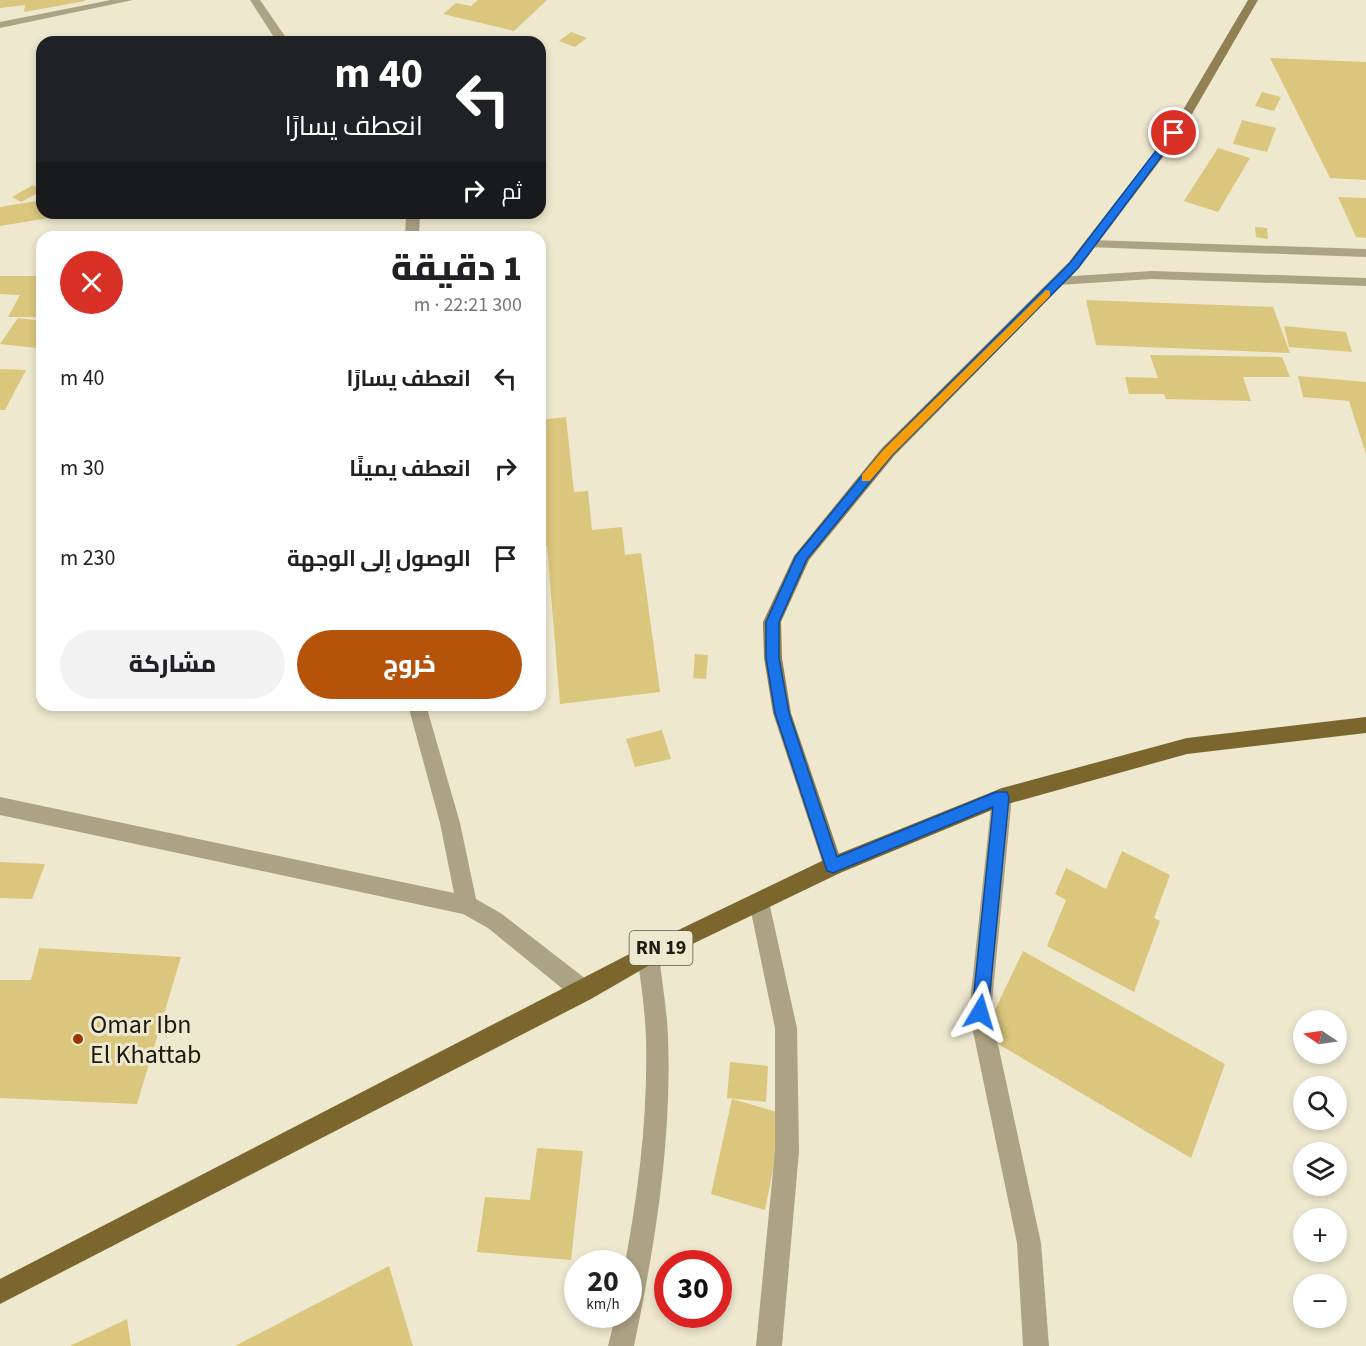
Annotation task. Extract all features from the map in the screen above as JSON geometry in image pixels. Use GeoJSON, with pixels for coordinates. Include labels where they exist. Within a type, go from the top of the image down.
{"type":"FeatureCollection","features":[{"type":"Feature","properties":{"kind":"main road"},"geometry":{"type":"LineString","coordinates":[[833,866],[782,713],[772,658],[772,622],[802,556],[888,452],[1058,281],[1091,243],[1174,133],[1253,0]]}},
{"type":"Feature","properties":{"kind":"main road","name":"RN 19"},"geometry":{"type":"LineString","coordinates":[[0,1292],[583,991],[648,955],[833,866],[1002,797],[1187,746],[1366,725]]}},
{"type":"Feature","properties":{"kind":"street"},"geometry":{"type":"LineString","coordinates":[[0,25],[128,0]]}},
{"type":"Feature","properties":{"kind":"street"},"geometry":{"type":"LineString","coordinates":[[255,0],[279,36]]}},
{"type":"Feature","properties":{"kind":"street"},"geometry":{"type":"LineString","coordinates":[[1091,243],[1130,261],[1152,275],[1366,282]]}},
{"type":"Feature","properties":{"kind":"street"},"geometry":{"type":"LineString","coordinates":[[1058,281],[1130,261],[1366,253]]}},
{"type":"Feature","properties":{"kind":"street"},"geometry":{"type":"LineString","coordinates":[[419,711],[450,823],[467,905]]}},
{"type":"Feature","properties":{"kind":"street"},"geometry":{"type":"LineString","coordinates":[[1002,797],[980,1012],[1029,1243],[1036,1346]]}},
{"type":"Feature","properties":{"kind":"street"},"geometry":{"type":"LineString","coordinates":[[0,806],[467,905],[495,921],[583,991]]}},
{"type":"Feature","properties":{"kind":"street"},"geometry":{"type":"LineString","coordinates":[[759,902],[786,1028],[788,1151],[769,1346]]}},
{"type":"Feature","properties":{"kind":"street"},"geometry":{"type":"LineString","coordinates":[[640,1250],[657,1102],[657,1035],[648,955]]}},
{"type":"Feature","properties":{"kind":"street"},"geometry":{"type":"LineString","coordinates":[[621,1346],[625,1328]]}},
{"type":"Feature","properties":{"kind":"building"},"geometry":{"type":"Polygon","coordinates":[[[0,0],[85,1],[24,12],[25,5],[0,8],[0,0]]]}},
{"type":"Feature","properties":{"kind":"building"},"geometry":{"type":"Polygon","coordinates":[[[478,0],[547,0],[514,31],[443,14],[456,3],[471,6],[478,0]]]}},
{"type":"Feature","properties":{"kind":"building"},"geometry":{"type":"Polygon","coordinates":[[[571,32],[587,38],[575,47],[559,41],[571,32]]]}},
{"type":"Feature","properties":{"kind":"building"},"geometry":{"type":"Polygon","coordinates":[[[1270,58],[1366,62],[1366,180],[1330,178],[1270,58]]]}},
{"type":"Feature","properties":{"kind":"building"},"geometry":{"type":"Polygon","coordinates":[[[1262,92],[1281,97],[1274,111],[1255,106],[1262,92]]]}},
{"type":"Feature","properties":{"kind":"building"},"geometry":{"type":"Polygon","coordinates":[[[1242,120],[1276,128],[1267,152],[1233,144],[1242,120]]]}},
{"type":"Feature","properties":{"kind":"building"},"geometry":{"type":"Polygon","coordinates":[[[1218,148],[1250,158],[1218,212],[1184,201],[1218,148]]]}},
{"type":"Feature","properties":{"kind":"building"},"geometry":{"type":"Polygon","coordinates":[[[33,185],[36,187],[36,194],[21,202],[12,197],[33,185]]]}},
{"type":"Feature","properties":{"kind":"building"},"geometry":{"type":"Polygon","coordinates":[[[1338,197],[1366,198],[1366,238],[1356,237],[1338,197]]]}},
{"type":"Feature","properties":{"kind":"building"},"geometry":{"type":"Polygon","coordinates":[[[36,201],[36,219],[43,219],[0,226],[0,207],[36,201]]]}},
{"type":"Feature","properties":{"kind":"building"},"geometry":{"type":"Polygon","coordinates":[[[1255,227],[1267,228],[1268,239],[1256,237],[1255,227]]]}},
{"type":"Feature","properties":{"kind":"building"},"geometry":{"type":"Polygon","coordinates":[[[0,276],[36,276],[36,317],[8,317],[20,295],[0,294],[0,276]]]}},
{"type":"Feature","properties":{"kind":"building"},"geometry":{"type":"Polygon","coordinates":[[[1086,300],[1273,307],[1290,353],[1096,345],[1086,300]]]}},
{"type":"Feature","properties":{"kind":"building"},"geometry":{"type":"Polygon","coordinates":[[[18,318],[36,320],[36,348],[0,344],[18,318]]]}},
{"type":"Feature","properties":{"kind":"building"},"geometry":{"type":"Polygon","coordinates":[[[1284,326],[1346,332],[1352,352],[1289,347],[1284,326]]]}},
{"type":"Feature","properties":{"kind":"building"},"geometry":{"type":"Polygon","coordinates":[[[1150,355],[1282,357],[1290,377],[1243,377],[1251,401],[1166,399],[1164,394],[1129,394],[1125,377],[1158,378],[1150,355]]]}},
{"type":"Feature","properties":{"kind":"building"},"geometry":{"type":"Polygon","coordinates":[[[0,369],[26,370],[5,410],[0,410],[0,369]]]}},
{"type":"Feature","properties":{"kind":"building"},"geometry":{"type":"Polygon","coordinates":[[[1298,376],[1366,382],[1366,454],[1349,401],[1303,397],[1298,376]]]}},
{"type":"Feature","properties":{"kind":"building"},"geometry":{"type":"Polygon","coordinates":[[[566,417],[574,492],[588,491],[592,530],[622,527],[625,555],[641,553],[660,692],[560,704],[546,546],[546,419],[566,417]]]}},
{"type":"Feature","properties":{"kind":"building"},"geometry":{"type":"Polygon","coordinates":[[[695,654],[708,655],[706,679],[693,678],[695,654]]]}},
{"type":"Feature","properties":{"kind":"building"},"geometry":{"type":"Polygon","coordinates":[[[662,730],[671,759],[635,767],[626,739],[662,730]]]}},
{"type":"Feature","properties":{"kind":"building"},"geometry":{"type":"Polygon","coordinates":[[[1122,851],[1170,875],[1154,918],[1160,921],[1134,992],[1047,946],[1066,900],[1055,894],[1066,868],[1106,889],[1122,851]]]}},
{"type":"Feature","properties":{"kind":"building"},"geometry":{"type":"Polygon","coordinates":[[[0,862],[45,864],[32,899],[0,898],[0,862]]]}},
{"type":"Feature","properties":{"kind":"building","name":"Omar Ibn El Khattab"},"geometry":{"type":"Polygon","coordinates":[[[39,948],[181,957],[137,1104],[0,1098],[0,980],[31,980],[39,948]]]}},
{"type":"Feature","properties":{"kind":"building"},"geometry":{"type":"Polygon","coordinates":[[[1023,951],[1225,1064],[1191,1158],[983,1035],[1023,951]]]}},
{"type":"Feature","properties":{"kind":"building"},"geometry":{"type":"Polygon","coordinates":[[[730,1062],[768,1066],[766,1102],[727,1098],[730,1062]]]}},
{"type":"Feature","properties":{"kind":"building"},"geometry":{"type":"Polygon","coordinates":[[[732,1099],[784,1114],[765,1210],[711,1194],[732,1099]]]}},
{"type":"Feature","properties":{"kind":"building"},"geometry":{"type":"Polygon","coordinates":[[[537,1148],[583,1151],[572,1250],[564,1250],[564,1259],[477,1252],[485,1197],[530,1200],[537,1148]]]}},
{"type":"Feature","properties":{"kind":"building"},"geometry":{"type":"Polygon","coordinates":[[[389,1266],[413,1346],[235,1346],[389,1266]]]}},
{"type":"Feature","properties":{"kind":"building"},"geometry":{"type":"Polygon","coordinates":[[[127,1319],[131,1346],[70,1346],[127,1319]]]}},
{"type":"Feature","properties":{"kind":"slow traffic"},"geometry":{"type":"LineString","coordinates":[[866,478],[888,452],[1046,294]]}},
{"type":"Feature","properties":{"kind":"place","name":"Omar Ibn El Khattab"},"geometry":{"type":"Point","coordinates":[78,1039]}},
{"type":"Feature","properties":{"kind":"route"},"geometry":{"type":"LineString","coordinates":[[980,1012],[989,942],[1002,797],[833,866],[782,713],[772,658],[772,622],[802,556],[888,452],[1074,266],[1174,133]]}}]}
